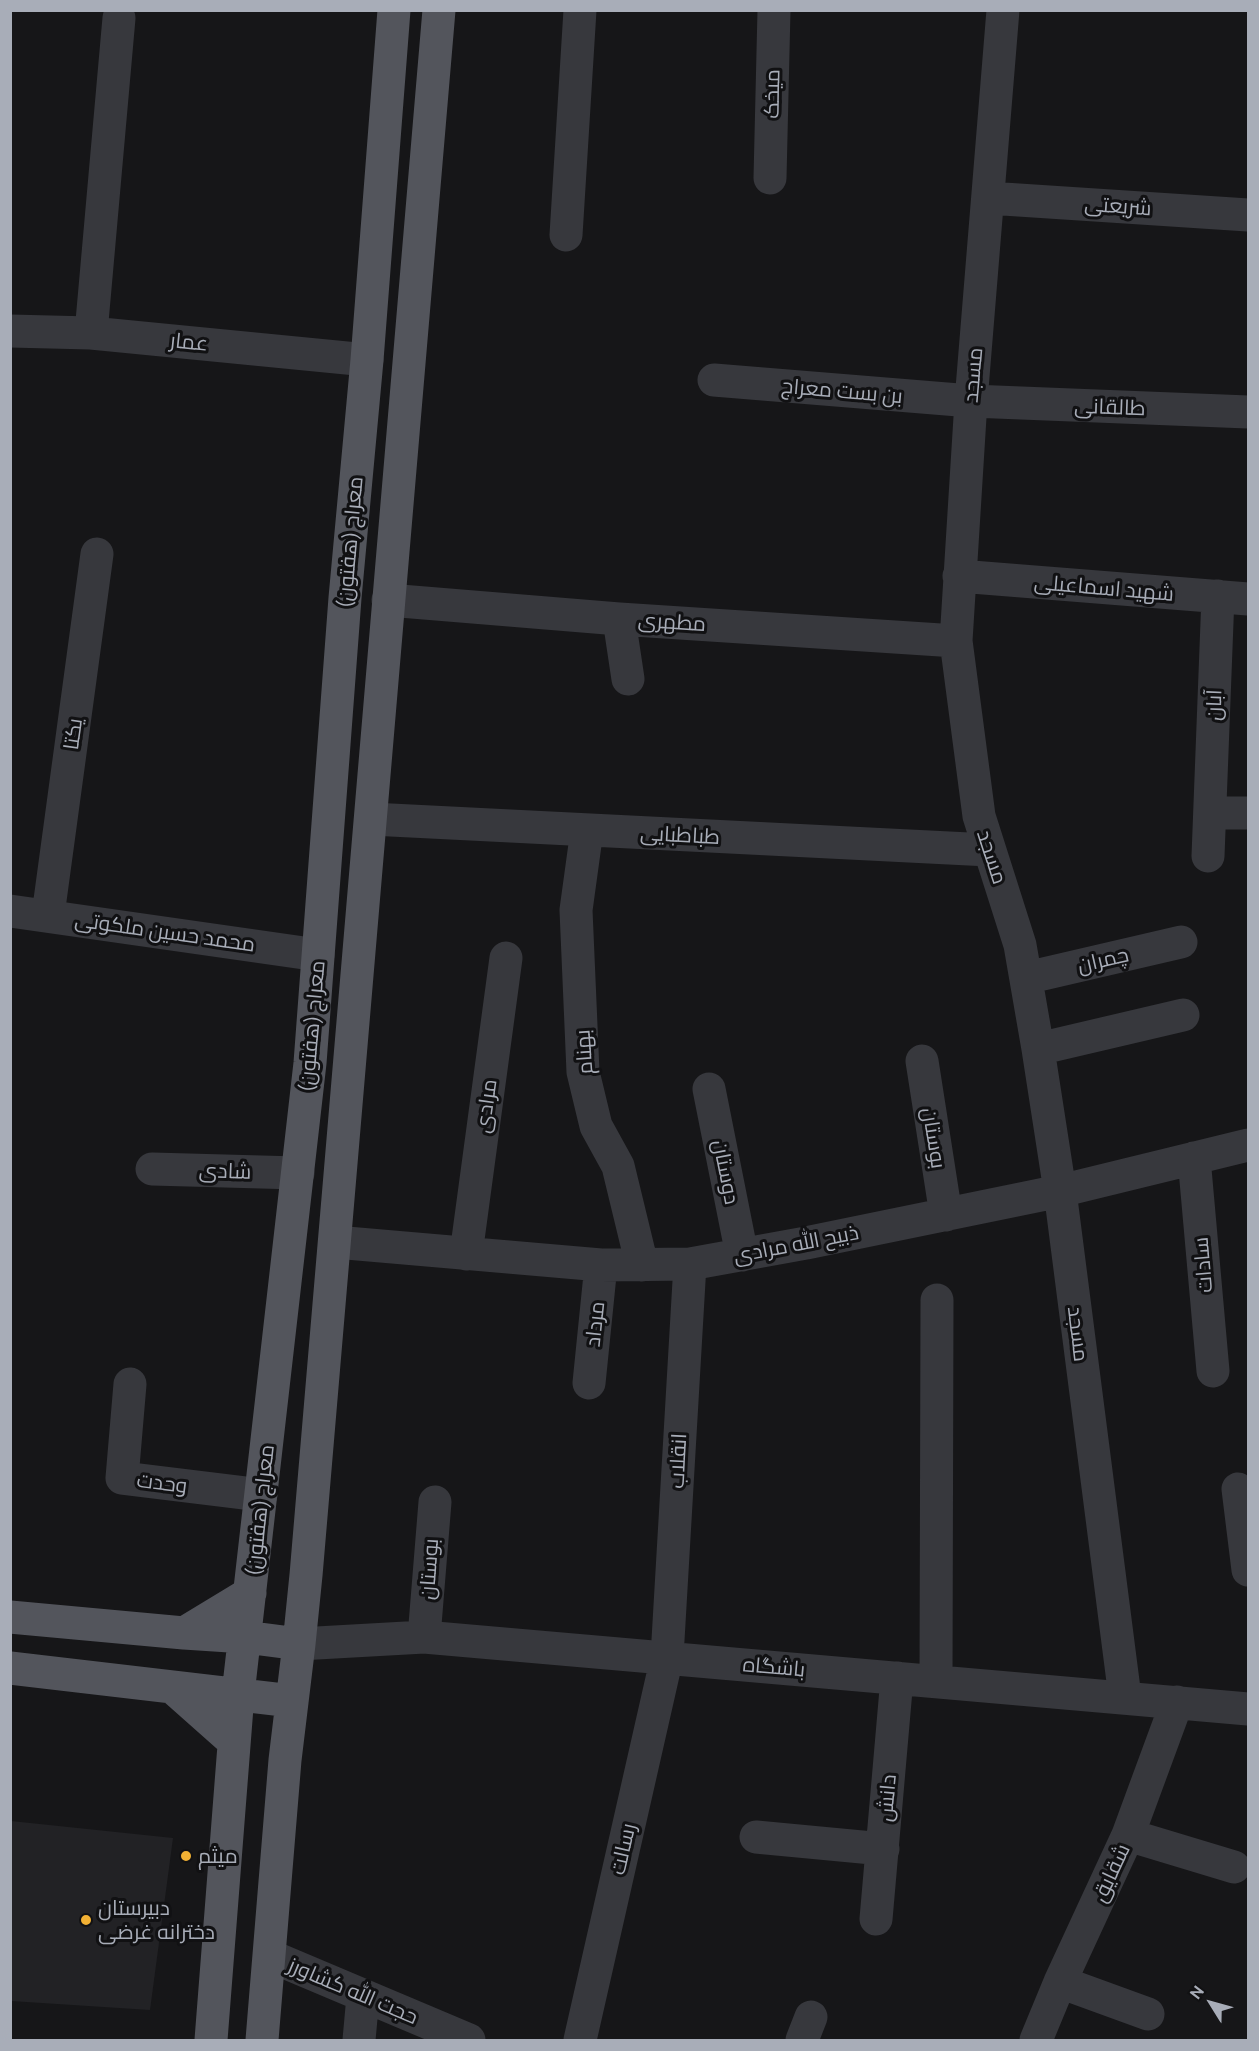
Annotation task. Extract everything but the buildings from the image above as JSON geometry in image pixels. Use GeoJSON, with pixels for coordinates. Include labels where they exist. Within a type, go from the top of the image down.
{"type":"FeatureCollection","features":[{"type":"Feature","properties":{"kind":"main road","name":"معراج (هفتون)"},"geometry":{"type":"LineString","coordinates":[[211,2040],[238,1694],[310,1063],[345,598],[367,360],[394,10]]}},
{"type":"Feature","properties":{"kind":"main road","name":"معراج (هفتون)"},"geometry":{"type":"LineString","coordinates":[[262,2040],[285,1760],[300,1644],[439,10]]}},
{"type":"Feature","properties":{"kind":"main road"},"geometry":{"type":"LineString","coordinates":[[345,598],[388,600]]}},
{"type":"Feature","properties":{"kind":"main road"},"geometry":{"type":"LineString","coordinates":[[184,1633],[250,1593]]}},
{"type":"Feature","properties":{"kind":"main road"},"geometry":{"type":"LineString","coordinates":[[10,1617],[245,1637],[300,1644]]}},
{"type":"Feature","properties":{"kind":"main road"},"geometry":{"type":"LineString","coordinates":[[10,1668],[292,1701]]}},
{"type":"Feature","properties":{"kind":"main road"},"geometry":{"type":"LineString","coordinates":[[172,1687],[234,1742]]}},
{"type":"Feature","properties":{"kind":"street"},"geometry":{"type":"LineString","coordinates":[[566,235],[580,10]]}},
{"type":"Feature","properties":{"kind":"street","name":"میخک"},"geometry":{"type":"LineString","coordinates":[[770,178],[774,10]]}},
{"type":"Feature","properties":{"kind":"street","name":"مسجد"},"geometry":{"type":"LineString","coordinates":[[1004,10],[970,401],[956,641],[979,816],[1020,945],[1038,1049],[1060,1191],[1125,1697]]}},
{"type":"Feature","properties":{"kind":"street"},"geometry":{"type":"LineString","coordinates":[[91,333],[118,18]]}},
{"type":"Feature","properties":{"kind":"street","name":"شریعتی"},"geometry":{"type":"LineString","coordinates":[[988,198],[1248,215]]}},
{"type":"Feature","properties":{"kind":"street","name":"عمار"},"geometry":{"type":"LineString","coordinates":[[10,331],[91,333],[367,360]]}},
{"type":"Feature","properties":{"kind":"street","name":"بن بست معراج"},"geometry":{"type":"LineString","coordinates":[[714,380],[970,401]]}},
{"type":"Feature","properties":{"kind":"street","name":"طالقانی"},"geometry":{"type":"LineString","coordinates":[[970,401],[1248,412]]}},
{"type":"Feature","properties":{"kind":"street","name":"یکتا"},"geometry":{"type":"LineString","coordinates":[[48,915],[97,554]]}},
{"type":"Feature","properties":{"kind":"street","name":"شهید اسماعیلی"},"geometry":{"type":"LineString","coordinates":[[959,576],[1233,598]]}},
{"type":"Feature","properties":{"kind":"street","name":"آبان"},"geometry":{"type":"LineString","coordinates":[[1208,855],[1210,813],[1233,598]]}},
{"type":"Feature","properties":{"kind":"street","name":"مطهری"},"geometry":{"type":"LineString","coordinates":[[388,600],[619,619],[956,641]]}},
{"type":"Feature","properties":{"kind":"street"},"geometry":{"type":"LineString","coordinates":[[619,619],[628,679]]}},
{"type":"Feature","properties":{"kind":"street"},"geometry":{"type":"LineString","coordinates":[[1210,813],[1248,813]]}},
{"type":"Feature","properties":{"kind":"street","name":"طباطبایی"},"geometry":{"type":"LineString","coordinates":[[370,819],[989,850]]}},
{"type":"Feature","properties":{"kind":"street","name":"بهنام"},"geometry":{"type":"LineString","coordinates":[[587,830],[576,910],[582,1072],[596,1126],[618,1166],[642,1264]]}},
{"type":"Feature","properties":{"kind":"street","name":"محمد حسین ملکوتی"},"geometry":{"type":"LineString","coordinates":[[10,911],[318,955]]}},
{"type":"Feature","properties":{"kind":"street","name":"چمران"},"geometry":{"type":"LineString","coordinates":[[1026,978],[1181,942]]}},
{"type":"Feature","properties":{"kind":"street","name":"مرادی"},"geometry":{"type":"LineString","coordinates":[[466,1254],[506,958]]}},
{"type":"Feature","properties":{"kind":"street"},"geometry":{"type":"LineString","coordinates":[[1038,1049],[1182,1015]]}},
{"type":"Feature","properties":{"kind":"street","name":"بوستان"},"geometry":{"type":"LineString","coordinates":[[922,1061],[946,1215]]}},
{"type":"Feature","properties":{"kind":"street","name":"دوستان"},"geometry":{"type":"LineString","coordinates":[[709,1089],[742,1255]]}},
{"type":"Feature","properties":{"kind":"street","name":"ذبیح الله مرادی"},"geometry":{"type":"LineString","coordinates":[[335,1242],[601,1265],[690,1264],[1060,1191],[1248,1144]]}},
{"type":"Feature","properties":{"kind":"street","name":"سادات"},"geometry":{"type":"LineString","coordinates":[[1194,1158],[1213,1371]]}},
{"type":"Feature","properties":{"kind":"street","name":"شادی"},"geometry":{"type":"LineString","coordinates":[[152,1169],[298,1173]]}},
{"type":"Feature","properties":{"kind":"street","name":"انقلاب"},"geometry":{"type":"LineString","coordinates":[[667,1657],[690,1264]]}},
{"type":"Feature","properties":{"kind":"street","name":"مرداد"},"geometry":{"type":"LineString","coordinates":[[589,1383],[601,1265]]}},
{"type":"Feature","properties":{"kind":"street"},"geometry":{"type":"LineString","coordinates":[[936,1681],[938,1300]]}},
{"type":"Feature","properties":{"kind":"street","name":"وحدت"},"geometry":{"type":"LineString","coordinates":[[130,1384],[122,1478],[261,1495]]}},
{"type":"Feature","properties":{"kind":"street"},"geometry":{"type":"LineString","coordinates":[[1238,1489],[1248,1570]]}},
{"type":"Feature","properties":{"kind":"street","name":"بوستان"},"geometry":{"type":"LineString","coordinates":[[424,1637],[435,1502]]}},
{"type":"Feature","properties":{"kind":"street","name":"باشگاه"},"geometry":{"type":"LineString","coordinates":[[300,1644],[424,1637],[1248,1709]]}},
{"type":"Feature","properties":{"kind":"street","name":"رسالت"},"geometry":{"type":"LineString","coordinates":[[580,2040],[667,1657]]}},
{"type":"Feature","properties":{"kind":"street","name":"دانش"},"geometry":{"type":"LineString","coordinates":[[876,1919],[897,1678]]}},
{"type":"Feature","properties":{"kind":"street","name":"شقایق"},"geometry":{"type":"LineString","coordinates":[[1036,2040],[1060,1982],[1128,1835],[1177,1702]]}},
{"type":"Feature","properties":{"kind":"street"},"geometry":{"type":"LineString","coordinates":[[1128,1835],[1234,1867]]}},
{"type":"Feature","properties":{"kind":"street"},"geometry":{"type":"LineString","coordinates":[[756,1838],[883,1849]]}},
{"type":"Feature","properties":{"kind":"street","name":"حجت الله کشاورز"},"geometry":{"type":"LineString","coordinates":[[270,1956],[469,2040]]}},
{"type":"Feature","properties":{"kind":"street"},"geometry":{"type":"LineString","coordinates":[[1060,1982],[1148,2014]]}},
{"type":"Feature","properties":{"kind":"street"},"geometry":{"type":"LineString","coordinates":[[359,2040],[363,1996]]}},
{"type":"Feature","properties":{"kind":"shaded area","name":"دبیرستان دخترانه غرضی"},"geometry":{"type":"Polygon","coordinates":[[[11,1821],[173,1838],[150,2010],[11,2001],[11,1821]]]}},
{"type":"Feature","properties":{"kind":"place","name":"میثم"},"geometry":{"type":"Point","coordinates":[186,1856]}},
{"type":"Feature","properties":{"kind":"place","name":"دبیرستان دخترانه غرضی"},"geometry":{"type":"Point","coordinates":[86,1920]}}]}
